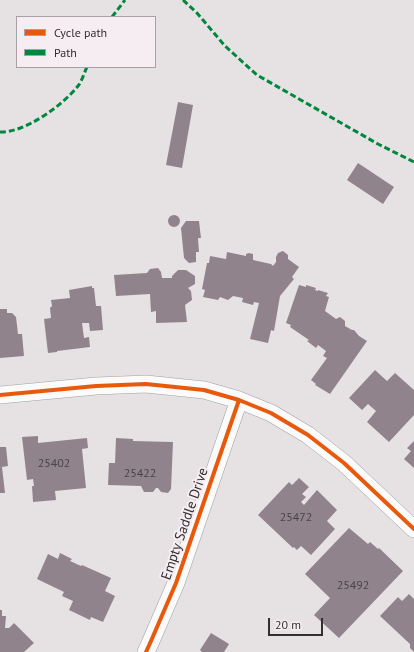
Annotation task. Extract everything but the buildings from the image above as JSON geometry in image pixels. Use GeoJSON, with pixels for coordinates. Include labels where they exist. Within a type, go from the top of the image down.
{"type":"FeatureCollection","features":[{"type":"Feature","properties":{"kind":"street"},"geometry":{"type":"LineString","coordinates":[[0,395],[96,386],[146,384],[204,390],[239,400],[271,413],[308,435],[344,463],[414,529]]}},
{"type":"Feature","properties":{"kind":"street","name":"Empty Saddle Drive"},"geometry":{"type":"LineString","coordinates":[[146,652],[176,583],[239,400]]}},
{"type":"Feature","properties":{"kind":"marked path"},"geometry":{"type":"LineString","coordinates":[[113,16],[125,0]]}},
{"type":"Feature","properties":{"kind":"marked path"},"geometry":{"type":"LineString","coordinates":[[183,0],[197,13],[225,46],[257,75],[378,144],[414,162]]}},
{"type":"Feature","properties":{"kind":"marked path"},"geometry":{"type":"LineString","coordinates":[[0,132],[21,128],[32,123],[53,109],[78,86],[87,68]]}},
{"type":"Feature","properties":{"kind":"cycle path"},"geometry":{"type":"LineString","coordinates":[[0,395],[96,386],[146,384],[204,390],[239,400],[271,413],[308,435],[344,463],[414,529]]}},
{"type":"Feature","properties":{"kind":"cycle path"},"geometry":{"type":"LineString","coordinates":[[146,652],[176,583],[239,400]]}}]}
